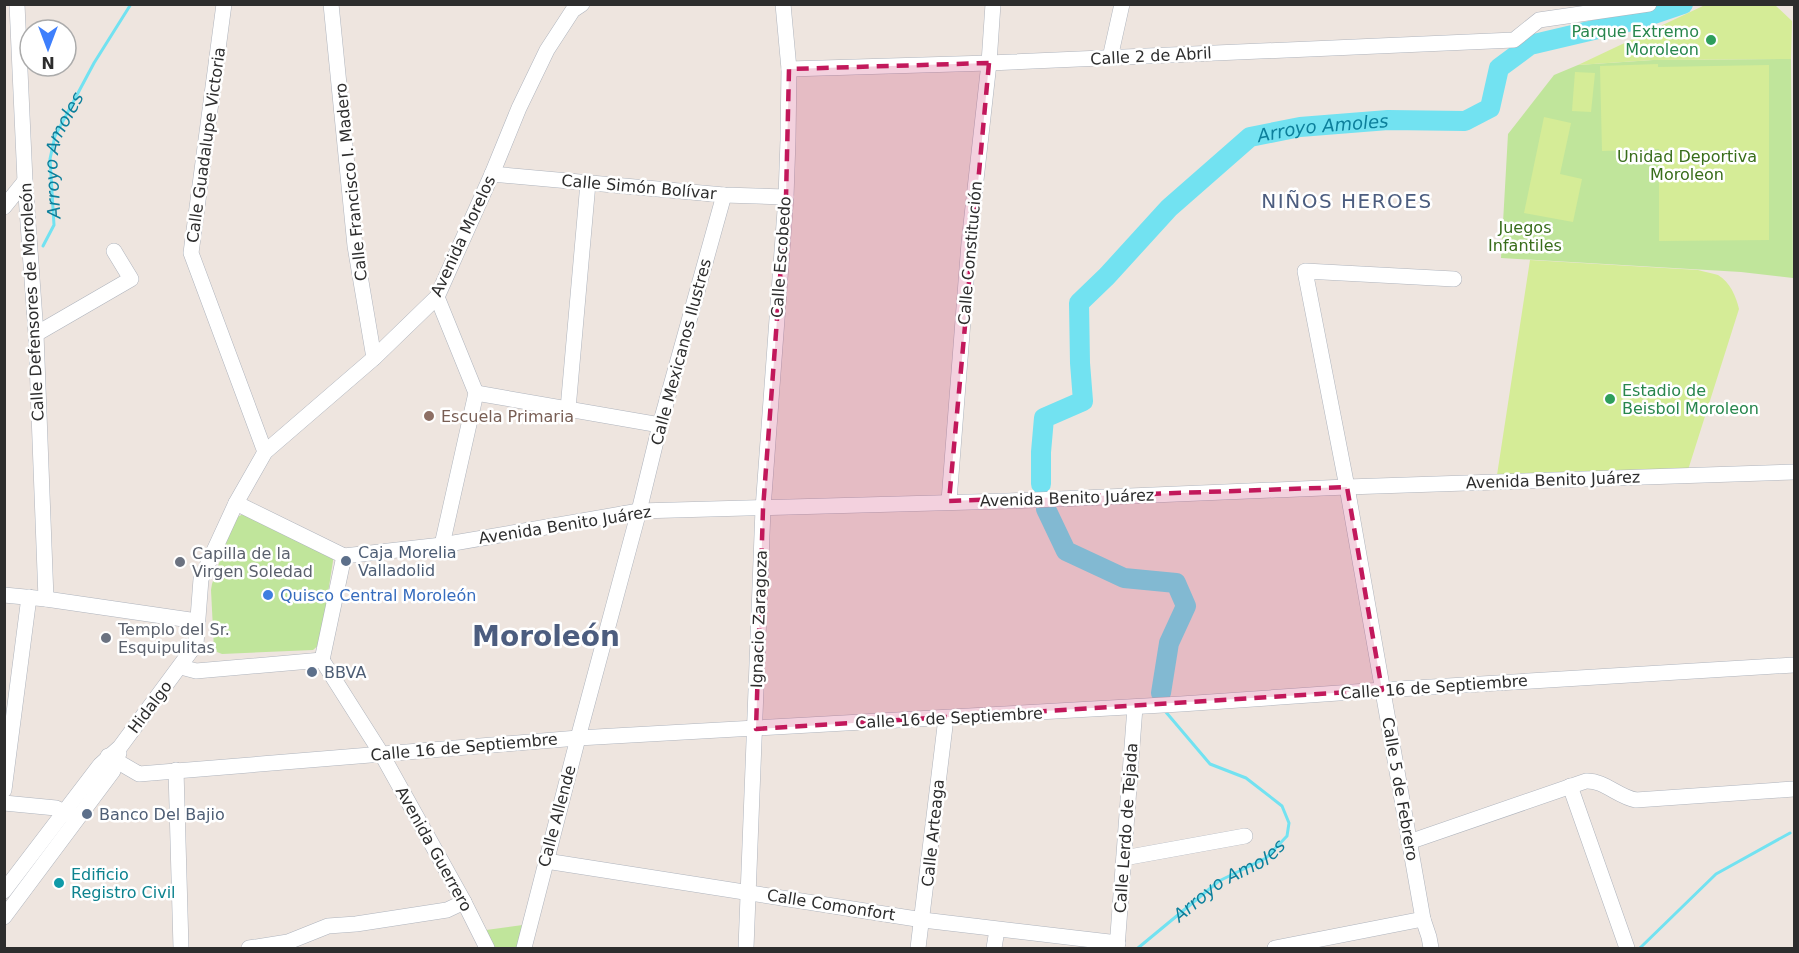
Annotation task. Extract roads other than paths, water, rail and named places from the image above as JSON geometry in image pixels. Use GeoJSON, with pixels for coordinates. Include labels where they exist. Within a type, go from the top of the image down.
{"type":"FeatureCollection","features":[{"type":"Feature","properties":{"kind":"street","name":"Calle Defensores de Moroleón"},"geometry":{"type":"LineString","coordinates":[[17,4],[11,60],[25,181],[36,334],[46,599]]}},
{"type":"Feature","properties":{"kind":"street","name":"Calle Guadalupe Victoria"},"geometry":{"type":"LineString","coordinates":[[224,4],[191,253],[265,452]]}},
{"type":"Feature","properties":{"kind":"street","name":"Calle Francisco I. Madero"},"geometry":{"type":"LineString","coordinates":[[332,4],[355,246],[374,358]]}},
{"type":"Feature","properties":{"kind":"street","name":"Calle Escobedo"},"geometry":{"type":"LineString","coordinates":[[763,509],[786,197],[789,69],[783,4]]}},
{"type":"Feature","properties":{"kind":"street","name":"Calle Constitución"},"geometry":{"type":"LineString","coordinates":[[949,501],[969,243],[989,63],[993,4]]}},
{"type":"Feature","properties":{"kind":"street"},"geometry":{"type":"LineString","coordinates":[[1110,58],[1122,4]]}},
{"type":"Feature","properties":{"kind":"street","name":"Calle 2 de Abril"},"geometry":{"type":"LineString","coordinates":[[789,69],[1110,58],[1514,39],[1539,20],[1649,4]]}},
{"type":"Feature","properties":{"kind":"street","name":"Avenida Morelos"},"geometry":{"type":"LineString","coordinates":[[236,503],[265,452],[374,358],[437,297],[519,108],[547,50],[577,6]]}},
{"type":"Feature","properties":{"kind":"street","name":"Calle Simón Bolívar"},"geometry":{"type":"LineString","coordinates":[[492,174],[724,195],[786,197]]}},
{"type":"Feature","properties":{"kind":"street"},"geometry":{"type":"LineString","coordinates":[[4,207],[25,181]]}},
{"type":"Feature","properties":{"kind":"street"},"geometry":{"type":"LineString","coordinates":[[568,409],[588,183]]}},
{"type":"Feature","properties":{"kind":"street","name":"Calle Mexicanos Ilustres"},"geometry":{"type":"LineString","coordinates":[[639,511],[660,425],[724,195]]}},
{"type":"Feature","properties":{"kind":"street"},"geometry":{"type":"LineString","coordinates":[[36,334],[131,279],[114,251]]}},
{"type":"Feature","properties":{"kind":"street","name":"Calle 5 de Febrero"},"geometry":{"type":"LineString","coordinates":[[1431,948],[1423,919],[1347,487],[1305,271],[1454,279]]}},
{"type":"Feature","properties":{"kind":"street"},"geometry":{"type":"LineString","coordinates":[[437,297],[476,393],[442,545]]}},
{"type":"Feature","properties":{"kind":"street"},"geometry":{"type":"LineString","coordinates":[[476,393],[660,425]]}},
{"type":"Feature","properties":{"kind":"street","name":"Avenida Benito Juárez"},"geometry":{"type":"LineString","coordinates":[[344,556],[442,545],[639,511],[1069,499],[1794,472]]}},
{"type":"Feature","properties":{"kind":"street"},"geometry":{"type":"LineString","coordinates":[[181,667],[196,671],[322,660],[344,556],[236,503]]}},
{"type":"Feature","properties":{"kind":"street","name":"Hidalgo"},"geometry":{"type":"LineString","coordinates":[[71,815],[113,771],[115,755],[196,644],[201,579],[236,503]]}},
{"type":"Feature","properties":{"kind":"street","name":"Ignacio Zaragoza"},"geometry":{"type":"LineString","coordinates":[[746,948],[763,509]]}},
{"type":"Feature","properties":{"kind":"street","name":"Calle Allende"},"geometry":{"type":"LineString","coordinates":[[524,948],[639,511]]}},
{"type":"Feature","properties":{"kind":"street"},"geometry":{"type":"LineString","coordinates":[[4,595],[197,621]]}},
{"type":"Feature","properties":{"kind":"street"},"geometry":{"type":"LineString","coordinates":[[4,790],[29,597]]}},
{"type":"Feature","properties":{"kind":"street","name":"Avenida Guerrero"},"geometry":{"type":"LineString","coordinates":[[322,660],[381,753],[487,948]]}},
{"type":"Feature","properties":{"kind":"street","name":"Calle 16 de Septiembre"},"geometry":{"type":"LineString","coordinates":[[115,755],[139,774],[578,738],[1135,707],[1794,665]]}},
{"type":"Feature","properties":{"kind":"street","name":"Calle Lerdo de Tejada"},"geometry":{"type":"LineString","coordinates":[[1118,946],[1135,707]]}},
{"type":"Feature","properties":{"kind":"street","name":"Calle Arteaga"},"geometry":{"type":"LineString","coordinates":[[918,948],[946,718]]}},
{"type":"Feature","properties":{"kind":"street"},"geometry":{"type":"LineString","coordinates":[[176,770],[181,948]]}},
{"type":"Feature","properties":{"kind":"street"},"geometry":{"type":"LineString","coordinates":[[1409,842],[1586,781],[1596,781],[1624,797],[1636,800],[1794,789]]}},
{"type":"Feature","properties":{"kind":"street"},"geometry":{"type":"LineString","coordinates":[[1570,786],[1627,948]]}},
{"type":"Feature","properties":{"kind":"street"},"geometry":{"type":"LineString","coordinates":[[4,803],[56,808],[71,815]]}},
{"type":"Feature","properties":{"kind":"street"},"geometry":{"type":"LineString","coordinates":[[4,891],[71,815]]}},
{"type":"Feature","properties":{"kind":"street"},"geometry":{"type":"LineString","coordinates":[[4,917],[71,815]]}},
{"type":"Feature","properties":{"kind":"street"},"geometry":{"type":"LineString","coordinates":[[1124,858],[1245,836]]}},
{"type":"Feature","properties":{"kind":"street","name":"Calle Comonfort"},"geometry":{"type":"LineString","coordinates":[[546,861],[923,920],[1118,946]]}},
{"type":"Feature","properties":{"kind":"street"},"geometry":{"type":"LineString","coordinates":[[249,948],[288,942],[328,926],[447,910],[464,902]]}},
{"type":"Feature","properties":{"kind":"street"},"geometry":{"type":"LineString","coordinates":[[1275,948],[1423,919]]}},
{"type":"Feature","properties":{"kind":"street"},"geometry":{"type":"LineString","coordinates":[[994,948],[997,930]]}},
{"type":"Feature","properties":{"kind":"waterway","name":"Arroyo Amoles"},"geometry":{"type":"LineString","coordinates":[[43,246],[54,225],[50,159],[55,136],[94,63],[131,4]]}},
{"type":"Feature","properties":{"kind":"waterway","name":"Arroyo Amoles"},"geometry":{"type":"LineString","coordinates":[[1041,484],[1044,418],[1083,401],[1079,303],[1169,208],[1250,137],[1300,127],[1388,120],[1465,121],[1490,108],[1499,68],[1530,45],[1636,20],[1683,4]]}},
{"type":"Feature","properties":{"kind":"waterway","name":"Arroyo Amoles"},"geometry":{"type":"LineString","coordinates":[[1046,509],[1066,551],[1124,578],[1176,583],[1186,606],[1169,643],[1161,693]]}},
{"type":"Feature","properties":{"kind":"waterway","name":"Arroyo Amoles"},"geometry":{"type":"LineString","coordinates":[[1138,948],[1219,881],[1266,858],[1287,836],[1289,823],[1282,806],[1246,778],[1210,764],[1165,711]]}},
{"type":"Feature","properties":{"kind":"waterway"},"geometry":{"type":"LineString","coordinates":[[1640,948],[1716,874],[1790,833]]}},
{"type":"Feature","properties":{"kind":"place","name":"Parque Extremo Moroleon"},"geometry":{"type":"Point","coordinates":[1711,40]}},
{"type":"Feature","properties":{"kind":"place","name":"Estadio de Beisbol Moroleon"},"geometry":{"type":"Point","coordinates":[1610,399]}},
{"type":"Feature","properties":{"kind":"place","name":"Escuela Primaria"},"geometry":{"type":"Point","coordinates":[429,416]}},
{"type":"Feature","properties":{"kind":"place","name":"Caja Morelia Valladolid"},"geometry":{"type":"Point","coordinates":[346,561]}},
{"type":"Feature","properties":{"kind":"place","name":"Capilla de la Virgen Soledad"},"geometry":{"type":"Point","coordinates":[180,562]}},
{"type":"Feature","properties":{"kind":"place","name":"Quisco Central Moroleón"},"geometry":{"type":"Point","coordinates":[268,595]}},
{"type":"Feature","properties":{"kind":"place","name":"Templo del Sr. Esquipulitas"},"geometry":{"type":"Point","coordinates":[106,638]}},
{"type":"Feature","properties":{"kind":"place","name":"BBVA"},"geometry":{"type":"Point","coordinates":[312,672]}},
{"type":"Feature","properties":{"kind":"place","name":"Banco Del Bajio"},"geometry":{"type":"Point","coordinates":[87,814]}},
{"type":"Feature","properties":{"kind":"place","name":"Edificio Registro Civil"},"geometry":{"type":"Point","coordinates":[59,883]}},
{"type":"Feature","properties":{"kind":"district","name":"NIÑOS HEROES"},"geometry":{"type":"Point","coordinates":[1347,201]}},
{"type":"Feature","properties":{"kind":"district","name":"Moroleón"},"geometry":{"type":"Point","coordinates":[546,636]}},
{"type":"Feature","properties":{"kind":"park label","name":"Unidad Deportiva Moroleon"},"geometry":{"type":"Point","coordinates":[1687,165]}},
{"type":"Feature","properties":{"kind":"park label","name":"Juegos Infantiles"},"geometry":{"type":"Point","coordinates":[1525,236]}}]}
